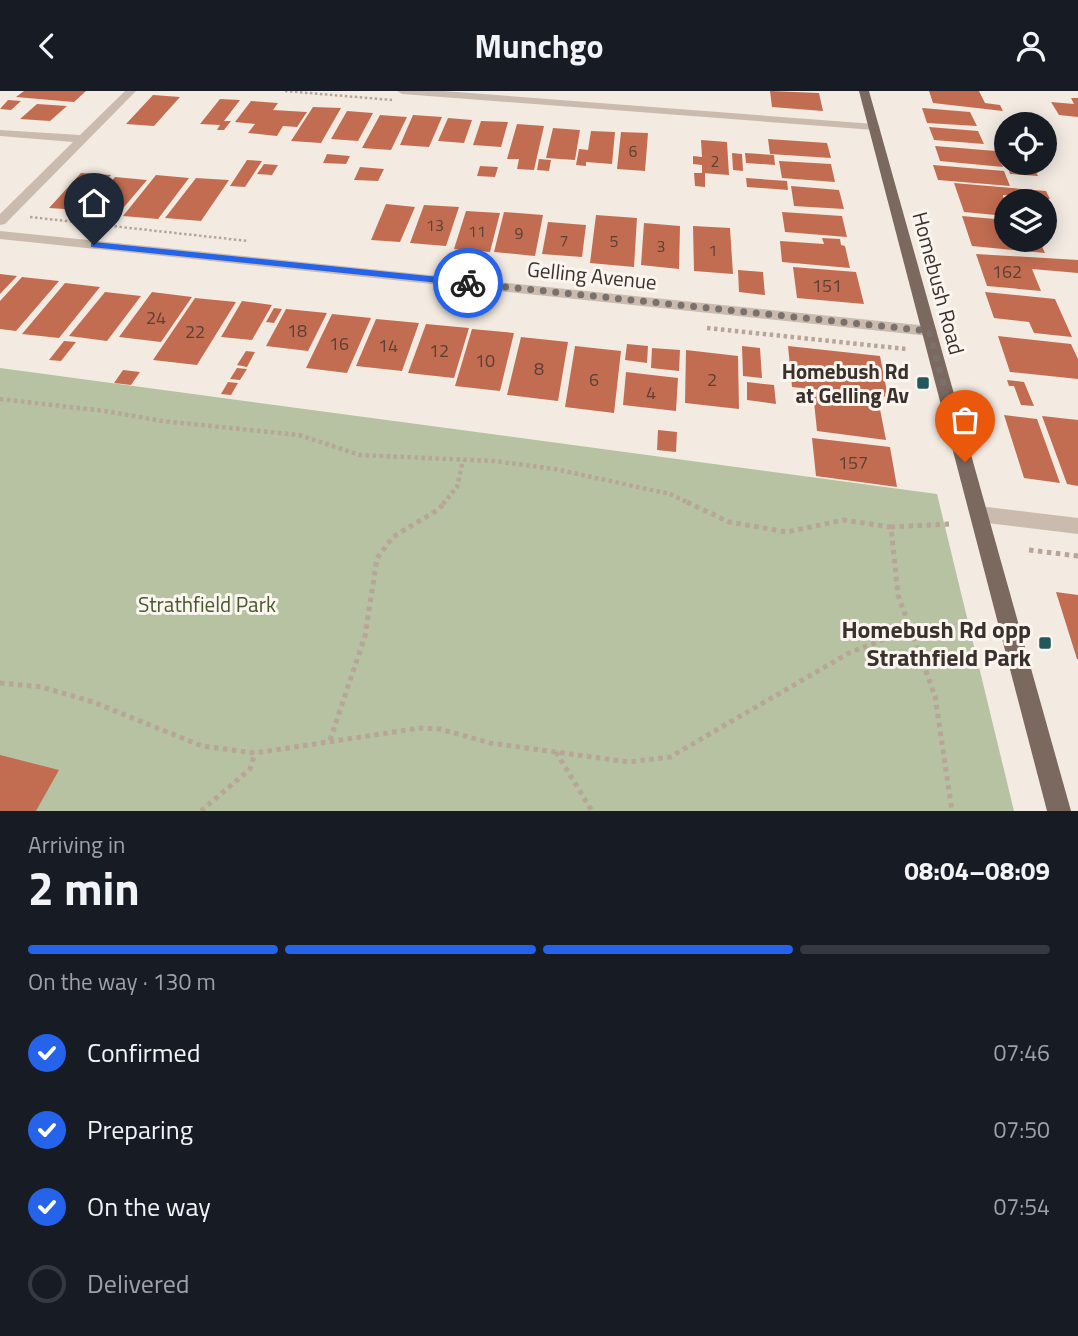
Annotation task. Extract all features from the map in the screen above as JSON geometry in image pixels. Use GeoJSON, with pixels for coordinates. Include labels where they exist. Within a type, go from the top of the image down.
{"type":"FeatureCollection","features":[{"type":"Feature","properties":{"kind":"main road","name":"Homebush Road"},"geometry":{"type":"LineString","coordinates":[[864,91],[1059,811]]}},
{"type":"Feature","properties":{"kind":"street"},"geometry":{"type":"LineString","coordinates":[[0,221],[131,91]]}},
{"type":"Feature","properties":{"kind":"street"},"geometry":{"type":"LineString","coordinates":[[401,91],[874,127]]}},
{"type":"Feature","properties":{"kind":"street"},"geometry":{"type":"LineString","coordinates":[[0,132],[83,139]]}},
{"type":"Feature","properties":{"kind":"street","name":"Gelling Avenue"},"geometry":{"type":"LineString","coordinates":[[0,235],[929,331]]}},
{"type":"Feature","properties":{"kind":"street"},"geometry":{"type":"LineString","coordinates":[[979,514],[1078,526]]}},
{"type":"Feature","properties":{"kind":"path"},"geometry":{"type":"LineString","coordinates":[[38,209],[29,218],[249,241]]}},
{"type":"Feature","properties":{"kind":"path"},"geometry":{"type":"LineString","coordinates":[[0,399],[104,411],[162,421],[299,435],[360,454],[555,469],[670,494],[729,522],[787,532],[843,520],[891,527],[948,524]]}},
{"type":"Feature","properties":{"kind":"path"},"geometry":{"type":"LineString","coordinates":[[330,740],[365,636],[377,558],[393,537],[439,509],[457,487],[463,460]]}},
{"type":"Feature","properties":{"kind":"path"},"geometry":{"type":"LineString","coordinates":[[891,527],[898,595],[935,696],[952,811]]}},
{"type":"Feature","properties":{"kind":"path"},"geometry":{"type":"LineString","coordinates":[[1029,550],[1078,556]]}},
{"type":"Feature","properties":{"kind":"path"},"geometry":{"type":"LineString","coordinates":[[0,683],[42,687],[93,702],[202,746],[255,753],[403,729],[430,729],[490,743],[629,762],[670,757],[849,653],[912,628],[972,626]]}},
{"type":"Feature","properties":{"kind":"path"},"geometry":{"type":"LineString","coordinates":[[556,752],[592,811]]}},
{"type":"Feature","properties":{"kind":"path"},"geometry":{"type":"LineString","coordinates":[[201,811],[250,769],[255,753]]}},
{"type":"Feature","properties":{"kind":"green space","name":"Strathfield Park"},"geometry":{"type":"Polygon","coordinates":[[[0,368],[937,494],[1014,811],[0,811],[0,368]]]}},
{"type":"Feature","properties":{"kind":"building"},"geometry":{"type":"Polygon","coordinates":[[[24,91],[86,91],[74,102],[16,97],[24,91]]]}},
{"type":"Feature","properties":{"kind":"building"},"geometry":{"type":"Polygon","coordinates":[[[770,91],[819,93],[823,111],[772,107],[770,91]]]}},
{"type":"Feature","properties":{"kind":"building"},"geometry":{"type":"Polygon","coordinates":[[[929,91],[979,91],[985,103],[1000,105],[1003,111],[933,103],[929,91]]]}},
{"type":"Feature","properties":{"kind":"building"},"geometry":{"type":"Polygon","coordinates":[[[153,95],[180,97],[154,126],[126,124],[153,95]]]}},
{"type":"Feature","properties":{"kind":"building"},"geometry":{"type":"Polygon","coordinates":[[[1071,98],[1078,98],[1078,117],[1059,115],[1051,102],[1074,104],[1071,98]]]}},
{"type":"Feature","properties":{"kind":"building"},"geometry":{"type":"Polygon","coordinates":[[[220,99],[240,100],[224,121],[231,121],[224,130],[217,130],[220,125],[200,124],[220,99]]]}},
{"type":"Feature","properties":{"kind":"building"},"geometry":{"type":"Polygon","coordinates":[[[8,100],[21,101],[11,110],[0,109],[8,100]]]}},
{"type":"Feature","properties":{"kind":"building"},"geometry":{"type":"Polygon","coordinates":[[[251,101],[278,103],[273,110],[307,112],[297,127],[283,126],[277,136],[248,133],[255,124],[235,122],[251,101]]]}},
{"type":"Feature","properties":{"kind":"building"},"geometry":{"type":"Polygon","coordinates":[[[37,104],[67,106],[50,121],[20,119],[37,104]]]}},
{"type":"Feature","properties":{"kind":"building"},"geometry":{"type":"Polygon","coordinates":[[[313,107],[341,108],[321,143],[291,141],[313,107]]]}},
{"type":"Feature","properties":{"kind":"building"},"geometry":{"type":"Polygon","coordinates":[[[922,108],[970,112],[977,126],[927,123],[922,108]]]}},
{"type":"Feature","properties":{"kind":"building"},"geometry":{"type":"Polygon","coordinates":[[[347,111],[373,113],[358,141],[331,139],[347,111]]]}},
{"type":"Feature","properties":{"kind":"building"},"geometry":{"type":"Polygon","coordinates":[[[380,115],[407,117],[391,150],[362,148],[380,115]]]}},
{"type":"Feature","properties":{"kind":"building"},"geometry":{"type":"Polygon","coordinates":[[[413,115],[442,117],[429,147],[400,145],[413,115]]]}},
{"type":"Feature","properties":{"kind":"building"},"geometry":{"type":"Polygon","coordinates":[[[448,118],[472,120],[464,143],[438,141],[448,118]]]}},
{"type":"Feature","properties":{"kind":"building"},"geometry":{"type":"Polygon","coordinates":[[[481,121],[508,122],[501,147],[473,145],[481,121]]]}},
{"type":"Feature","properties":{"kind":"building"},"geometry":{"type":"Polygon","coordinates":[[[517,124],[544,126],[534,170],[517,169],[519,159],[507,159],[517,124]]]}},
{"type":"Feature","properties":{"kind":"building"},"geometry":{"type":"Polygon","coordinates":[[[929,127],[978,131],[984,144],[934,140],[929,127]]]}},
{"type":"Feature","properties":{"kind":"building"},"geometry":{"type":"Polygon","coordinates":[[[553,128],[580,130],[575,160],[546,158],[553,128]]]}},
{"type":"Feature","properties":{"kind":"building"},"geometry":{"type":"Polygon","coordinates":[[[591,131],[615,132],[612,164],[586,162],[586,166],[576,165],[579,149],[588,150],[591,131]]]}},
{"type":"Feature","properties":{"kind":"building"},"geometry":{"type":"Polygon","coordinates":[[[621,132],[648,133],[645,171],[617,169],[621,132]]]}},
{"type":"Feature","properties":{"kind":"building"},"geometry":{"type":"Polygon","coordinates":[[[768,139],[827,143],[831,158],[770,154],[768,139]]]}},
{"type":"Feature","properties":{"kind":"building"},"geometry":{"type":"Polygon","coordinates":[[[701,140],[727,142],[729,175],[702,173],[702,165],[693,164],[693,156],[702,157],[701,140]]]}},
{"type":"Feature","properties":{"kind":"building"},"geometry":{"type":"Polygon","coordinates":[[[935,146],[994,151],[994,166],[940,161],[935,146]]]}},
{"type":"Feature","properties":{"kind":"building"},"geometry":{"type":"Polygon","coordinates":[[[732,153],[742,154],[743,171],[733,170],[732,153]]]}},
{"type":"Feature","properties":{"kind":"building"},"geometry":{"type":"Polygon","coordinates":[[[745,153],[774,155],[775,165],[746,163],[745,153]]]}},
{"type":"Feature","properties":{"kind":"building"},"geometry":{"type":"Polygon","coordinates":[[[327,154],[350,156],[346,164],[323,163],[327,154]]]}},
{"type":"Feature","properties":{"kind":"building"},"geometry":{"type":"Polygon","coordinates":[[[539,159],[551,160],[549,171],[537,170],[539,159]]]}},
{"type":"Feature","properties":{"kind":"building"},"geometry":{"type":"Polygon","coordinates":[[[247,160],[262,161],[245,187],[230,186],[247,160]]]}},
{"type":"Feature","properties":{"kind":"building"},"geometry":{"type":"Polygon","coordinates":[[[779,161],[831,164],[835,182],[782,178],[779,161]]]}},
{"type":"Feature","properties":{"kind":"building"},"geometry":{"type":"Polygon","coordinates":[[[264,164],[278,165],[272,175],[257,174],[264,164]]]}},
{"type":"Feature","properties":{"kind":"building"},"geometry":{"type":"Polygon","coordinates":[[[933,165],[994,170],[994,175],[1006,175],[1010,186],[938,180],[933,165]]]}},
{"type":"Feature","properties":{"kind":"building"},"geometry":{"type":"Polygon","coordinates":[[[480,166],[498,167],[495,177],[477,176],[480,166]]]}},
{"type":"Feature","properties":{"kind":"building"},"geometry":{"type":"Polygon","coordinates":[[[360,167],[384,169],[378,181],[354,180],[360,167]]]}},
{"type":"Feature","properties":{"kind":"building"},"geometry":{"type":"Polygon","coordinates":[[[81,173],[111,175],[80,210],[49,208],[81,173]]]}},
{"type":"Feature","properties":{"kind":"building"},"geometry":{"type":"Polygon","coordinates":[[[694,173],[705,173],[705,187],[695,186],[694,173]]]}},
{"type":"Feature","properties":{"kind":"building"},"geometry":{"type":"Polygon","coordinates":[[[156,175],[189,178],[158,219],[123,216],[156,175]]]}},
{"type":"Feature","properties":{"kind":"building"},"geometry":{"type":"Polygon","coordinates":[[[115,177],[147,180],[119,213],[86,211],[115,177]]]}},
{"type":"Feature","properties":{"kind":"building"},"geometry":{"type":"Polygon","coordinates":[[[196,178],[229,180],[201,221],[165,218],[196,178]]]}},
{"type":"Feature","properties":{"kind":"building"},"geometry":{"type":"Polygon","coordinates":[[[746,178],[787,181],[788,190],[747,187],[746,178]]]}},
{"type":"Feature","properties":{"kind":"building"},"geometry":{"type":"Polygon","coordinates":[[[954,183],[1023,189],[994,189],[994,215],[964,212],[954,183]]]}},
{"type":"Feature","properties":{"kind":"building"},"geometry":{"type":"Polygon","coordinates":[[[791,186],[839,190],[844,209],[794,206],[791,186]]]}},
{"type":"Feature","properties":{"kind":"building"},"geometry":{"type":"Polygon","coordinates":[[[386,204],[415,207],[400,242],[371,240],[386,204]]]}},
{"type":"Feature","properties":{"kind":"building"},"geometry":{"type":"Polygon","coordinates":[[[424,205],[459,207],[446,246],[410,243],[424,205]]]}},
{"type":"Feature","properties":{"kind":"building"},"geometry":{"type":"Polygon","coordinates":[[[466,211],[500,213],[490,252],[454,249],[466,211]]]}},
{"type":"Feature","properties":{"kind":"building"},"geometry":{"type":"Polygon","coordinates":[[[504,212],[543,215],[535,256],[494,252],[504,212]]]}},
{"type":"Feature","properties":{"kind":"building"},"geometry":{"type":"Polygon","coordinates":[[[782,212],[842,216],[847,237],[785,232],[782,212]]]}},
{"type":"Feature","properties":{"kind":"building"},"geometry":{"type":"Polygon","coordinates":[[[596,215],[637,218],[634,267],[590,263],[596,215]]]}},
{"type":"Feature","properties":{"kind":"building"},"geometry":{"type":"Polygon","coordinates":[[[962,216],[994,219],[994,248],[972,246],[962,216]]]}},
{"type":"Feature","properties":{"kind":"building"},"geometry":{"type":"Polygon","coordinates":[[[548,222],[586,225],[582,257],[542,254],[548,222]]]}},
{"type":"Feature","properties":{"kind":"building"},"geometry":{"type":"Polygon","coordinates":[[[644,223],[680,226],[679,269],[641,265],[644,223]]]}},
{"type":"Feature","properties":{"kind":"building"},"geometry":{"type":"Polygon","coordinates":[[[693,226],[730,228],[733,274],[694,271],[693,226]]]}},
{"type":"Feature","properties":{"kind":"building"},"geometry":{"type":"Polygon","coordinates":[[[822,238],[840,239],[841,245],[845,246],[850,268],[782,262],[780,241],[824,244],[822,238]]]}},
{"type":"Feature","properties":{"kind":"building"},"geometry":{"type":"Polygon","coordinates":[[[976,254],[1078,260],[1078,273],[1032,269],[1041,291],[987,286],[976,254]]]}},
{"type":"Feature","properties":{"kind":"building"},"geometry":{"type":"Polygon","coordinates":[[[793,267],[856,272],[864,304],[797,298],[793,267]]]}},
{"type":"Feature","properties":{"kind":"building"},"geometry":{"type":"Polygon","coordinates":[[[738,270],[763,272],[765,295],[739,292],[738,270]]]}},
{"type":"Feature","properties":{"kind":"building"},"geometry":{"type":"Polygon","coordinates":[[[0,274],[17,276],[0,294],[0,274]]]}},
{"type":"Feature","properties":{"kind":"building"},"geometry":{"type":"Polygon","coordinates":[[[22,277],[59,281],[16,331],[0,329],[0,301],[22,277]]]}},
{"type":"Feature","properties":{"kind":"building"},"geometry":{"type":"Polygon","coordinates":[[[65,283],[100,287],[59,338],[22,334],[65,283]]]}},
{"type":"Feature","properties":{"kind":"building"},"geometry":{"type":"Polygon","coordinates":[[[105,292],[141,296],[107,341],[69,336],[105,292]]]}},
{"type":"Feature","properties":{"kind":"building"},"geometry":{"type":"Polygon","coordinates":[[[152,292],[192,297],[161,342],[119,337],[152,292]]]}},
{"type":"Feature","properties":{"kind":"building"},"geometry":{"type":"Polygon","coordinates":[[[985,292],[1055,299],[1072,337],[1034,333],[1029,322],[994,318],[985,292]]]}},
{"type":"Feature","properties":{"kind":"building"},"geometry":{"type":"Polygon","coordinates":[[[195,298],[236,302],[197,365],[153,360],[195,298]]]}},
{"type":"Feature","properties":{"kind":"building"},"geometry":{"type":"Polygon","coordinates":[[[242,301],[272,305],[252,340],[221,337],[242,301]]]}},
{"type":"Feature","properties":{"kind":"building"},"geometry":{"type":"Polygon","coordinates":[[[274,308],[282,309],[274,323],[266,322],[274,308]]]}},
{"type":"Feature","properties":{"kind":"building"},"geometry":{"type":"Polygon","coordinates":[[[286,309],[327,313],[308,351],[266,346],[286,309]]]}},
{"type":"Feature","properties":{"kind":"building"},"geometry":{"type":"Polygon","coordinates":[[[332,314],[371,318],[347,373],[306,368],[332,314]]]}},
{"type":"Feature","properties":{"kind":"building"},"geometry":{"type":"Polygon","coordinates":[[[376,319],[419,323],[402,371],[356,366],[376,319]]]}},
{"type":"Feature","properties":{"kind":"building"},"geometry":{"type":"Polygon","coordinates":[[[426,324],[469,328],[454,378],[408,373],[426,324]]]}},
{"type":"Feature","properties":{"kind":"building"},"geometry":{"type":"Polygon","coordinates":[[[472,329],[514,333],[500,391],[455,386],[472,329]]]}},
{"type":"Feature","properties":{"kind":"building"},"geometry":{"type":"Polygon","coordinates":[[[998,336],[1071,344],[1078,359],[1078,379],[1010,372],[998,336]]]}},
{"type":"Feature","properties":{"kind":"building"},"geometry":{"type":"Polygon","coordinates":[[[521,337],[568,342],[558,401],[507,395],[521,337]]]}},
{"type":"Feature","properties":{"kind":"building"},"geometry":{"type":"Polygon","coordinates":[[[64,341],[76,342],[61,361],[49,360],[64,341]]]}},
{"type":"Feature","properties":{"kind":"building"},"geometry":{"type":"Polygon","coordinates":[[[627,344],[648,346],[647,363],[625,360],[627,344]]]}},
{"type":"Feature","properties":{"kind":"building"},"geometry":{"type":"Polygon","coordinates":[[[575,346],[621,351],[614,413],[565,407],[575,346]]]}},
{"type":"Feature","properties":{"kind":"building"},"geometry":{"type":"Polygon","coordinates":[[[742,346],[760,348],[762,378],[743,376],[742,346]]]}},
{"type":"Feature","properties":{"kind":"building"},"geometry":{"type":"Polygon","coordinates":[[[788,346],[880,356],[888,397],[792,387],[788,346]]]}},
{"type":"Feature","properties":{"kind":"building"},"geometry":{"type":"Polygon","coordinates":[[[652,348],[680,350],[679,371],[651,368],[652,348]]]}},
{"type":"Feature","properties":{"kind":"building"},"geometry":{"type":"Polygon","coordinates":[[[686,350],[738,356],[739,409],[685,403],[686,350]]]}},
{"type":"Feature","properties":{"kind":"building"},"geometry":{"type":"Polygon","coordinates":[[[246,351],[255,352],[247,367],[237,365],[246,351]]]}},
{"type":"Feature","properties":{"kind":"building"},"geometry":{"type":"Polygon","coordinates":[[[237,368],[247,369],[240,380],[230,379],[237,368]]]}},
{"type":"Feature","properties":{"kind":"building"},"geometry":{"type":"Polygon","coordinates":[[[123,370],[140,372],[131,385],[114,383],[123,370]]]}},
{"type":"Feature","properties":{"kind":"building"},"geometry":{"type":"Polygon","coordinates":[[[626,372],[678,378],[676,411],[623,405],[626,372]]]}},
{"type":"Feature","properties":{"kind":"building"},"geometry":{"type":"Polygon","coordinates":[[[1007,380],[1024,382],[1034,406],[1021,405],[1014,386],[1009,386],[1007,380]]]}},
{"type":"Feature","properties":{"kind":"building"},"geometry":{"type":"Polygon","coordinates":[[[228,382],[238,383],[231,395],[221,394],[228,382]]]}},
{"type":"Feature","properties":{"kind":"building"},"geometry":{"type":"Polygon","coordinates":[[[747,382],[774,385],[776,404],[747,400],[747,382]]]}},
{"type":"Feature","properties":{"kind":"building"},"geometry":{"type":"Polygon","coordinates":[[[813,392],[878,399],[886,440],[817,431],[813,392]]]}},
{"type":"Feature","properties":{"kind":"building"},"geometry":{"type":"Polygon","coordinates":[[[1004,415],[1037,419],[1060,483],[1024,478],[1004,415]]]}},
{"type":"Feature","properties":{"kind":"building"},"geometry":{"type":"Polygon","coordinates":[[[1042,416],[1078,420],[1078,486],[1067,484],[1042,416]]]}},
{"type":"Feature","properties":{"kind":"building"},"geometry":{"type":"Polygon","coordinates":[[[658,430],[677,432],[676,452],[657,450],[658,430]]]}},
{"type":"Feature","properties":{"kind":"building"},"geometry":{"type":"Polygon","coordinates":[[[812,438],[890,447],[897,487],[816,476],[812,438]]]}},
{"type":"Feature","properties":{"kind":"building"},"geometry":{"type":"Polygon","coordinates":[[[1056,592],[1078,595],[1078,659],[1077,659],[1056,592]]]}},
{"type":"Feature","properties":{"kind":"building"},"geometry":{"type":"Polygon","coordinates":[[[0,755],[59,770],[36,811],[0,811],[0,755]]]}},
{"type":"Feature","properties":{"kind":"way so far"},"geometry":{"type":"LineString","coordinates":[[468,283],[929,331],[965,462]]}},
{"type":"Feature","properties":{"kind":"place","name":"Homebush Rd at Gelling Av"},"geometry":{"type":"Point","coordinates":[923,383]}},
{"type":"Feature","properties":{"kind":"place","name":"Homebush Rd opp Strathfield Park"},"geometry":{"type":"Point","coordinates":[1045,643]}},
{"type":"Feature","properties":{"kind":"route"},"geometry":{"type":"LineString","coordinates":[[94,245],[468,283]]}}]}
